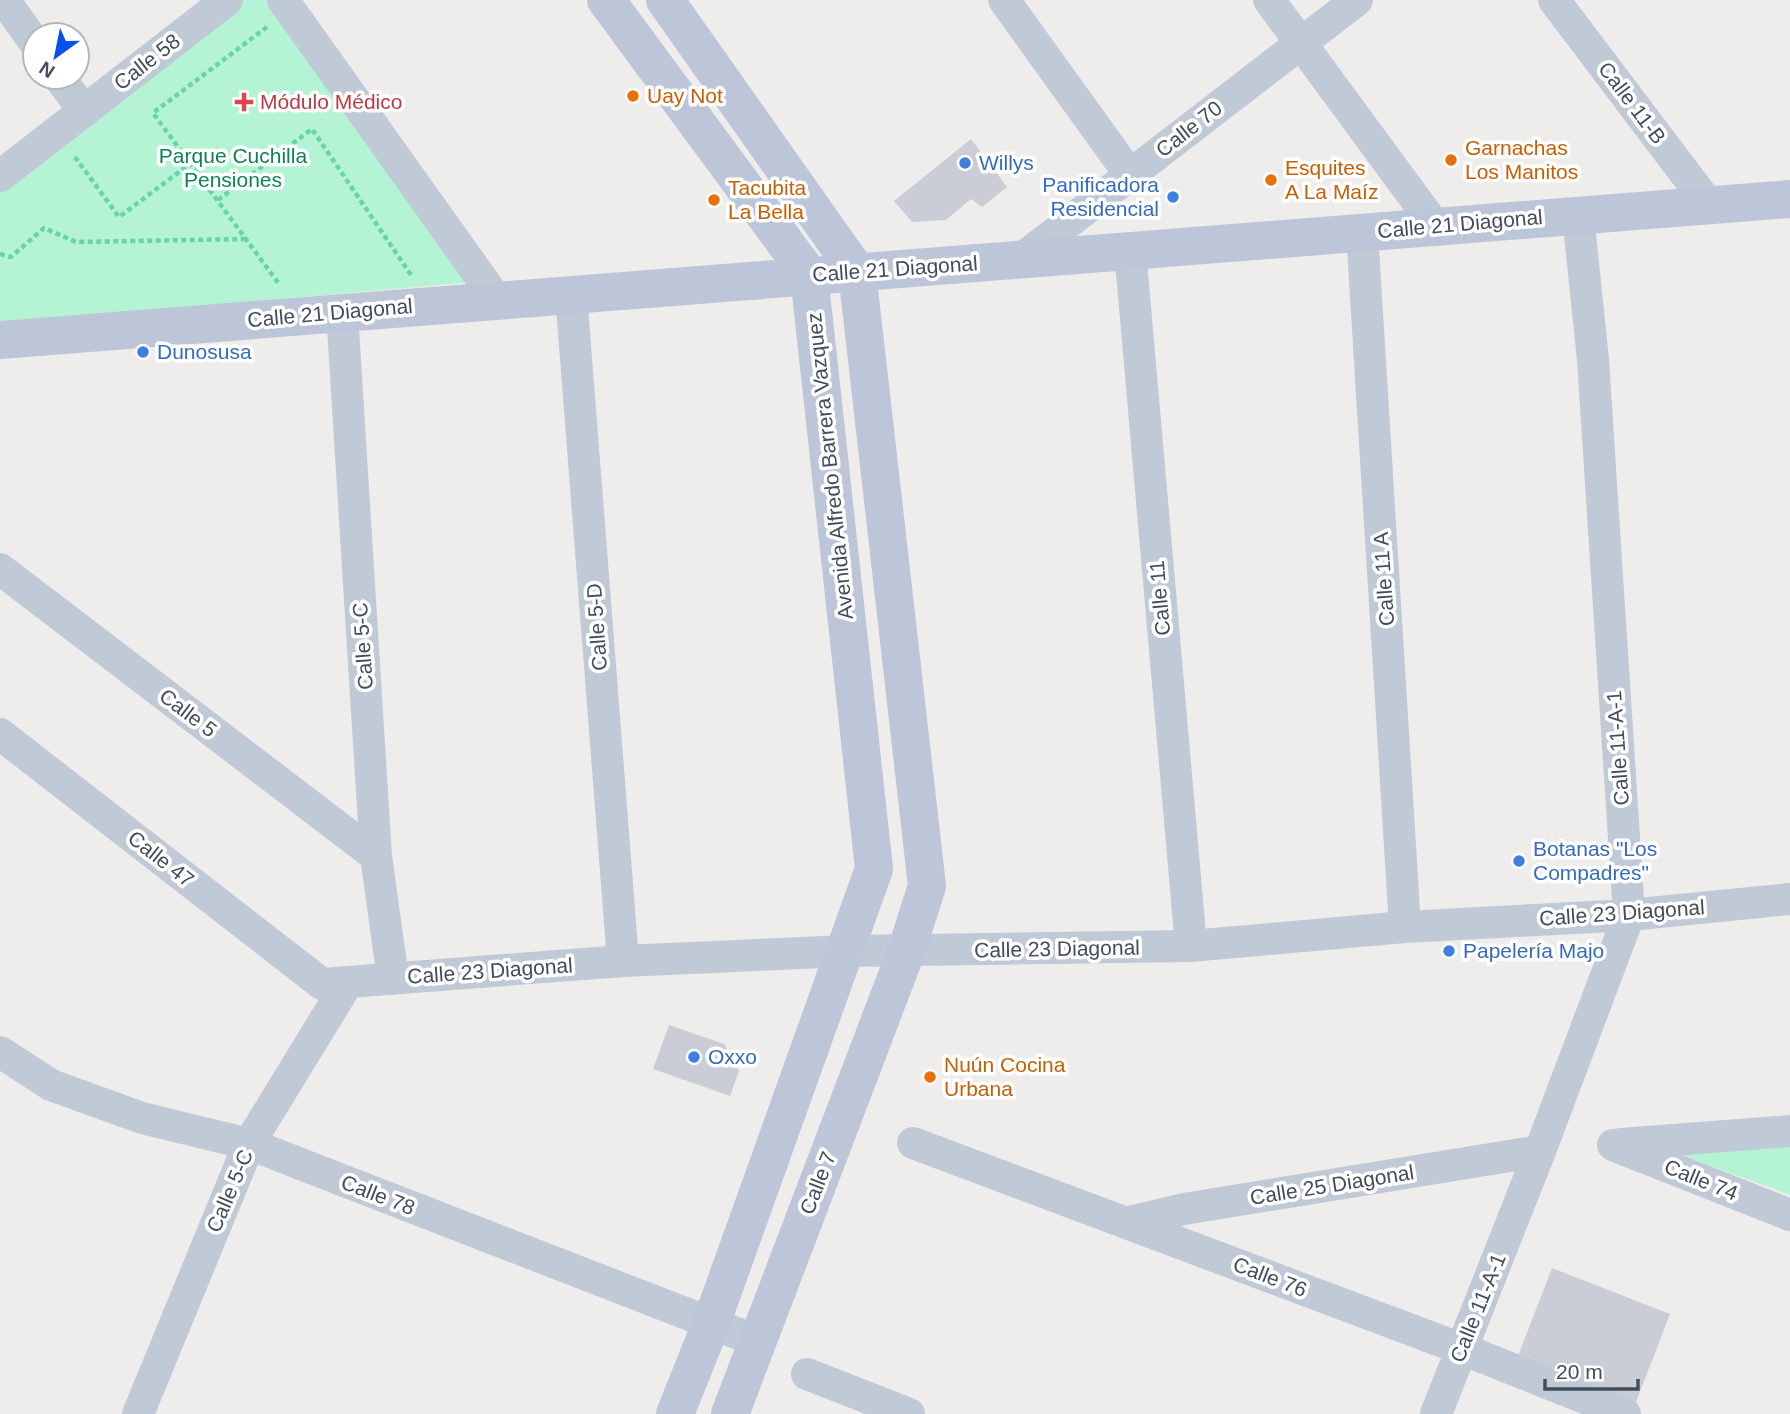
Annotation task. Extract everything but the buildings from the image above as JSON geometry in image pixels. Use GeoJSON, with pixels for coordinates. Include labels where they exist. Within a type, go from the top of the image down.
{"type":"FeatureCollection","features":[{"type":"Feature","properties":{"kind":"street"},"geometry":{"type":"LineString","coordinates":[[4,0],[21,24]]}},
{"type":"Feature","properties":{"kind":"street","name":"Calle 58"},"geometry":{"type":"LineString","coordinates":[[0,176],[227,0]]}},
{"type":"Feature","properties":{"kind":"street"},"geometry":{"type":"LineString","coordinates":[[606,0],[809,275]]}},
{"type":"Feature","properties":{"kind":"street"},"geometry":{"type":"LineString","coordinates":[[665,0],[857,272],[927,887],[906,951]]}},
{"type":"Feature","properties":{"kind":"street"},"geometry":{"type":"LineString","coordinates":[[1004,0],[1130,175]]}},
{"type":"Feature","properties":{"kind":"street"},"geometry":{"type":"LineString","coordinates":[[1269,0],[1436,227]]}},
{"type":"Feature","properties":{"kind":"street","name":"Calle 70"},"geometry":{"type":"LineString","coordinates":[[1021,259],[1357,0]]}},
{"type":"Feature","properties":{"kind":"street","name":"Calle 11-B"},"geometry":{"type":"LineString","coordinates":[[1554,0],[1709,205]]}},
{"type":"Feature","properties":{"kind":"street"},"geometry":{"type":"LineString","coordinates":[[286,5],[497,300]]}},
{"type":"Feature","properties":{"kind":"street"},"geometry":{"type":"LineString","coordinates":[[69,91],[84,111]]}},
{"type":"Feature","properties":{"kind":"street","name":"Calle 21 Diagonal"},"geometry":{"type":"LineString","coordinates":[[0,340],[1790,199]]}},
{"type":"Feature","properties":{"kind":"street","name":"Calle 11-A-1"},"geometry":{"type":"LineString","coordinates":[[1436,1414],[1540,1152],[1629,915],[1593,360],[1578,215]]}},
{"type":"Feature","properties":{"kind":"street","name":"Calle 11 A"},"geometry":{"type":"LineString","coordinates":[[1362,232],[1405,927]]}},
{"type":"Feature","properties":{"kind":"street","name":"Calle 11"},"geometry":{"type":"LineString","coordinates":[[1130,250],[1191,946]]}},
{"type":"Feature","properties":{"kind":"street","name":"Avenida Alfredo Barrera Vazquez"},"geometry":{"type":"LineString","coordinates":[[809,275],[874,869],[846,951]]}},
{"type":"Feature","properties":{"kind":"street","name":"Calle 5-D"},"geometry":{"type":"LineString","coordinates":[[571,294],[623,961]]}},
{"type":"Feature","properties":{"kind":"street","name":"Calle 5-C"},"geometry":{"type":"LineString","coordinates":[[342,312],[376,856],[393,979]]}},
{"type":"Feature","properties":{"kind":"street","name":"Calle 5"},"geometry":{"type":"LineString","coordinates":[[0,569],[376,856]]}},
{"type":"Feature","properties":{"kind":"street","name":"Calle 47"},"geometry":{"type":"LineString","coordinates":[[0,734],[335,983]]}},
{"type":"Feature","properties":{"kind":"street","name":"Calle 23 Diagonal"},"geometry":{"type":"LineString","coordinates":[[335,983],[623,961],[846,951],[1191,946],[1405,927],[1629,915],[1790,899]]}},
{"type":"Feature","properties":{"kind":"street"},"geometry":{"type":"LineString","coordinates":[[675,1414],[711,1324],[846,951]]}},
{"type":"Feature","properties":{"kind":"street","name":"Calle 7"},"geometry":{"type":"LineString","coordinates":[[730,1414],[906,951]]}},
{"type":"Feature","properties":{"kind":"street","name":"Calle 5-C"},"geometry":{"type":"LineString","coordinates":[[138,1414],[249,1144],[335,983]]}},
{"type":"Feature","properties":{"kind":"street","name":"Calle 78"},"geometry":{"type":"LineString","coordinates":[[0,1052],[51,1084],[142,1118],[249,1144],[758,1341]]}},
{"type":"Feature","properties":{"kind":"street","name":"Calle 74"},"geometry":{"type":"LineString","coordinates":[[1790,1131],[1613,1144],[1790,1215]]}},
{"type":"Feature","properties":{"kind":"street","name":"Calle 76"},"geometry":{"type":"LineString","coordinates":[[913,1143],[1462,1349],[1625,1414]]}},
{"type":"Feature","properties":{"kind":"street","name":"Calle 25 Diagonal"},"geometry":{"type":"LineString","coordinates":[[1125,1223],[1184,1209],[1540,1152]]}},
{"type":"Feature","properties":{"kind":"street"},"geometry":{"type":"LineString","coordinates":[[807,1374],[909,1414]]}},
{"type":"Feature","properties":{"kind":"path"},"geometry":{"type":"LineString","coordinates":[[282,288],[153,113],[286,5]]}},
{"type":"Feature","properties":{"kind":"path"},"geometry":{"type":"LineString","coordinates":[[218,200],[312,129],[419,286]]}},
{"type":"Feature","properties":{"kind":"path"},"geometry":{"type":"LineString","coordinates":[[57,132],[119,217],[191,163]]}},
{"type":"Feature","properties":{"kind":"path"},"geometry":{"type":"LineString","coordinates":[[0,254],[11,257],[44,228],[76,242],[247,239]]}},
{"type":"Feature","properties":{"kind":"green space","name":"Parque Cuchilla Pensiones"},"geometry":{"type":"Polygon","coordinates":[[[227,0],[280,0],[474,282],[0,328],[0,176],[227,0]]]}},
{"type":"Feature","properties":{"kind":"green space"},"geometry":{"type":"Polygon","coordinates":[[[1790,1134],[1790,1195],[1651,1144],[1790,1134]]]}},
{"type":"Feature","properties":{"kind":"place","name":"Uay Not"},"geometry":{"type":"Point","coordinates":[633,96]}},
{"type":"Feature","properties":{"kind":"place","name":"Módulo Médico"},"geometry":{"type":"Point","coordinates":[244,102]}},
{"type":"Feature","properties":{"kind":"place","name":"Garnachas Los Manitos"},"geometry":{"type":"Point","coordinates":[1451,160]}},
{"type":"Feature","properties":{"kind":"place","name":"Willys"},"geometry":{"type":"Point","coordinates":[965,163]}},
{"type":"Feature","properties":{"kind":"place","name":"Esquites A La Maíz"},"geometry":{"type":"Point","coordinates":[1271,180]}},
{"type":"Feature","properties":{"kind":"place","name":"Panificadora Residencial"},"geometry":{"type":"Point","coordinates":[1173,197]}},
{"type":"Feature","properties":{"kind":"place","name":"Tacubita La Bella"},"geometry":{"type":"Point","coordinates":[714,200]}},
{"type":"Feature","properties":{"kind":"place","name":"Dunosusa"},"geometry":{"type":"Point","coordinates":[143,352]}},
{"type":"Feature","properties":{"kind":"place","name":"Botanas \"Los Compadres\""},"geometry":{"type":"Point","coordinates":[1519,861]}},
{"type":"Feature","properties":{"kind":"place","name":"Papelería Majo"},"geometry":{"type":"Point","coordinates":[1449,951]}},
{"type":"Feature","properties":{"kind":"place","name":"Oxxo"},"geometry":{"type":"Point","coordinates":[694,1057]}},
{"type":"Feature","properties":{"kind":"place","name":"Nuún Cocina Urbana"},"geometry":{"type":"Point","coordinates":[930,1077]}}]}
